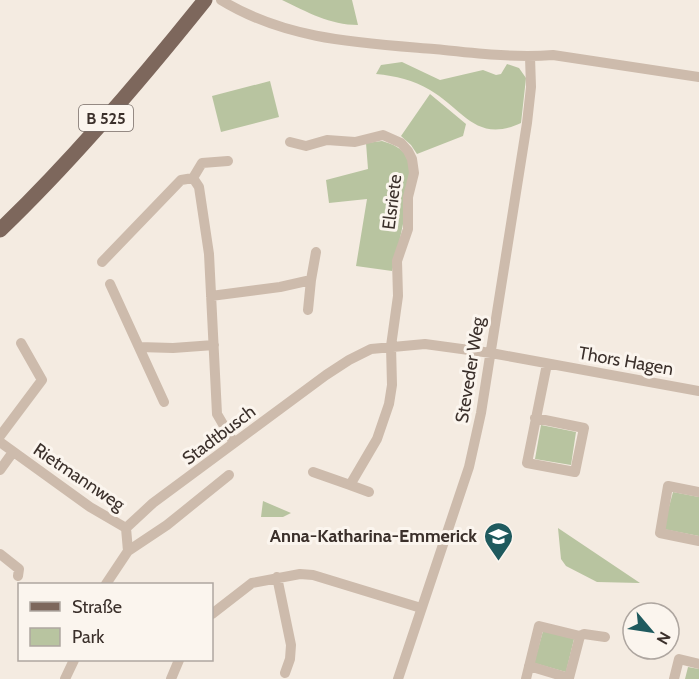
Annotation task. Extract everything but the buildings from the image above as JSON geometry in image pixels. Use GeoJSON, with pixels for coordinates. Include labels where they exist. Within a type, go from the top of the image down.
{"type":"FeatureCollection","features":[{"type":"Feature","properties":{"kind":"main road","name":"B 525"},"geometry":{"type":"LineString","coordinates":[[0,230],[29,202],[141,79],[205,0]]}},
{"type":"Feature","properties":{"kind":"street"},"geometry":{"type":"LineString","coordinates":[[221,0],[267,22],[314,37],[346,42],[530,57],[553,55],[699,77]]}},
{"type":"Feature","properties":{"kind":"street","name":"Steveder Weg"},"geometry":{"type":"LineString","coordinates":[[398,679],[469,467],[481,413],[531,87],[530,57]]}},
{"type":"Feature","properties":{"kind":"street","name":"Elsriete"},"geometry":{"type":"LineString","coordinates":[[290,142],[306,146],[327,141],[355,142],[383,135],[401,144],[412,159],[414,173],[407,205],[408,229],[397,261],[398,296],[391,346]]}},
{"type":"Feature","properties":{"kind":"street"},"geometry":{"type":"LineString","coordinates":[[102,262],[181,180],[193,178],[202,163],[228,162]]}},
{"type":"Feature","properties":{"kind":"street"},"geometry":{"type":"LineString","coordinates":[[193,178],[199,188],[209,254],[218,414],[234,443]]}},
{"type":"Feature","properties":{"kind":"street"},"geometry":{"type":"LineString","coordinates":[[308,310],[316,252]]}},
{"type":"Feature","properties":{"kind":"street"},"geometry":{"type":"LineString","coordinates":[[211,296],[280,287],[311,280]]}},
{"type":"Feature","properties":{"kind":"street"},"geometry":{"type":"LineString","coordinates":[[110,284],[164,402]]}},
{"type":"Feature","properties":{"kind":"street"},"geometry":{"type":"LineString","coordinates":[[0,436],[42,380],[21,343]]}},
{"type":"Feature","properties":{"kind":"street","name":"Stadtbusch"},"geometry":{"type":"LineString","coordinates":[[126,528],[153,503],[234,443],[349,360],[371,349],[425,344],[490,353]]}},
{"type":"Feature","properties":{"kind":"street"},"geometry":{"type":"LineString","coordinates":[[139,346],[173,348],[213,345]]}},
{"type":"Feature","properties":{"kind":"street"},"geometry":{"type":"LineString","coordinates":[[350,485],[377,439],[389,404],[392,385],[391,346]]}},
{"type":"Feature","properties":{"kind":"street","name":"Thors Hagen"},"geometry":{"type":"LineString","coordinates":[[490,353],[699,391]]}},
{"type":"Feature","properties":{"kind":"street"},"geometry":{"type":"LineString","coordinates":[[535,418],[584,428],[575,472],[527,463],[535,418],[547,364]]}},
{"type":"Feature","properties":{"kind":"street","name":"Rietmannweg"},"geometry":{"type":"LineString","coordinates":[[0,442],[90,507],[126,528]]}},
{"type":"Feature","properties":{"kind":"street","name":"Rietmannweg"},"geometry":{"type":"LineString","coordinates":[[0,470],[13,452]]}},
{"type":"Feature","properties":{"kind":"street"},"geometry":{"type":"LineString","coordinates":[[313,472],[369,492]]}},
{"type":"Feature","properties":{"kind":"street"},"geometry":{"type":"LineString","coordinates":[[107,583],[128,551],[167,525],[229,475]]}},
{"type":"Feature","properties":{"kind":"street"},"geometry":{"type":"LineString","coordinates":[[699,492],[668,486],[660,533],[699,541]]}},
{"type":"Feature","properties":{"kind":"street"},"geometry":{"type":"LineString","coordinates":[[126,528],[128,551]]}},
{"type":"Feature","properties":{"kind":"street"},"geometry":{"type":"LineString","coordinates":[[0,554],[19,569],[18,576]]}},
{"type":"Feature","properties":{"kind":"street"},"geometry":{"type":"LineString","coordinates":[[213,613],[252,583],[300,574],[313,575],[421,608]]}},
{"type":"Feature","properties":{"kind":"street"},"geometry":{"type":"LineString","coordinates":[[277,578],[291,645],[290,659],[285,673]]}},
{"type":"Feature","properties":{"kind":"street"},"geometry":{"type":"LineString","coordinates":[[525,679],[538,626],[580,636],[584,634],[605,637]]}},
{"type":"Feature","properties":{"kind":"street"},"geometry":{"type":"LineString","coordinates":[[529,666],[569,678],[580,636]]}},
{"type":"Feature","properties":{"kind":"street"},"geometry":{"type":"LineString","coordinates":[[674,679],[679,659],[699,664]]}},
{"type":"Feature","properties":{"kind":"street"},"geometry":{"type":"LineString","coordinates":[[65,679],[74,661]]}},
{"type":"Feature","properties":{"kind":"street"},"geometry":{"type":"LineString","coordinates":[[171,679],[179,661]]}},
{"type":"Feature","properties":{"kind":"green space"},"geometry":{"type":"Polygon","coordinates":[[[282,0],[352,0],[358,25],[328,20],[282,0]]]}},
{"type":"Feature","properties":{"kind":"green space"},"geometry":{"type":"Polygon","coordinates":[[[402,62],[440,80],[483,70],[496,75],[501,74],[507,64],[519,68],[526,78],[521,123],[506,128],[481,127],[424,87],[404,79],[376,74],[381,65],[402,62]]]}},
{"type":"Feature","properties":{"kind":"green space"},"geometry":{"type":"Polygon","coordinates":[[[270,81],[279,117],[221,132],[212,96],[270,81]]]}},
{"type":"Feature","properties":{"kind":"green space"},"geometry":{"type":"Polygon","coordinates":[[[430,94],[466,124],[463,136],[417,154],[401,136],[430,94]]]}},
{"type":"Feature","properties":{"kind":"green space"},"geometry":{"type":"Polygon","coordinates":[[[382,141],[400,149],[408,159],[410,168],[405,214],[392,271],[356,266],[367,199],[329,203],[326,180],[368,169],[366,143],[382,141]]]}},
{"type":"Feature","properties":{"kind":"green space"},"geometry":{"type":"Polygon","coordinates":[[[541,425],[576,432],[571,465],[535,459],[541,425]]]}},
{"type":"Feature","properties":{"kind":"green space"},"geometry":{"type":"Polygon","coordinates":[[[673,492],[699,497],[699,536],[663,529],[673,492]]]}},
{"type":"Feature","properties":{"kind":"green space"},"geometry":{"type":"Polygon","coordinates":[[[263,501],[291,513],[283,517],[261,517],[263,501]]]}},
{"type":"Feature","properties":{"kind":"green space"},"geometry":{"type":"Polygon","coordinates":[[[558,528],[640,583],[597,582],[566,566],[561,559],[558,528]]]}},
{"type":"Feature","properties":{"kind":"green space"},"geometry":{"type":"Polygon","coordinates":[[[543,631],[574,639],[566,672],[534,663],[543,631]]]}},
{"type":"Feature","properties":{"kind":"green space"},"geometry":{"type":"Polygon","coordinates":[[[688,667],[699,669],[699,679],[685,679],[688,667]]]}},
{"type":"Feature","properties":{"kind":"place","name":"Anna-Katharina-Emmerick"},"geometry":{"type":"Point","coordinates":[498,562]}}]}
